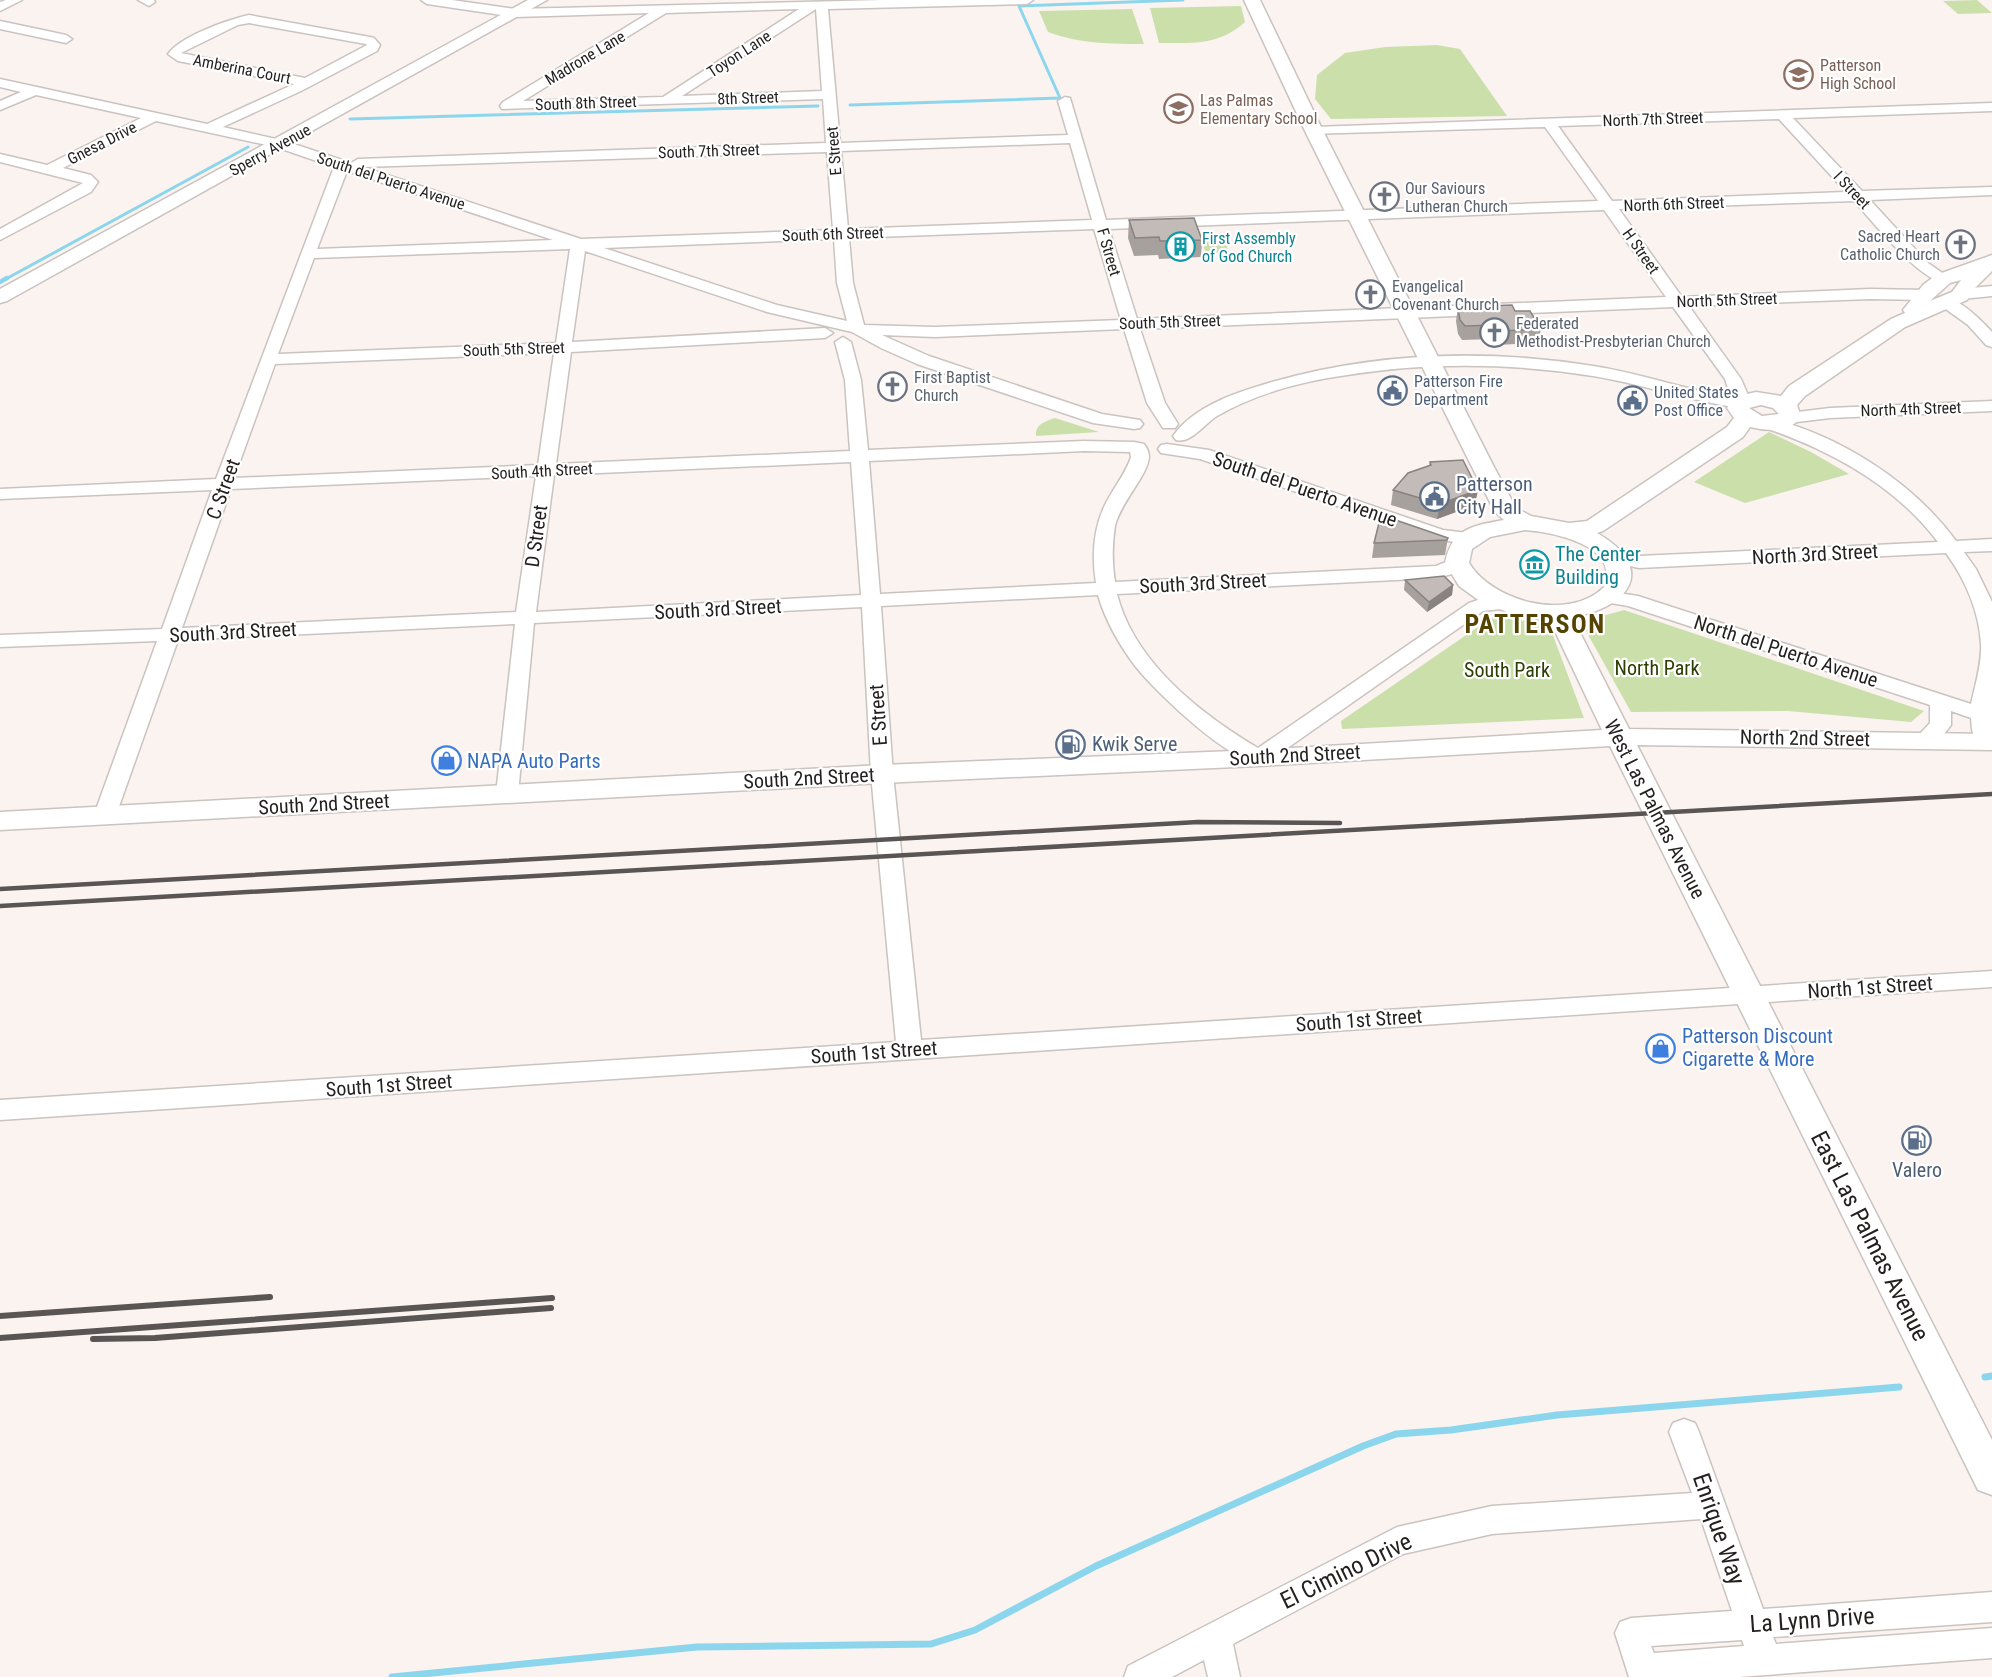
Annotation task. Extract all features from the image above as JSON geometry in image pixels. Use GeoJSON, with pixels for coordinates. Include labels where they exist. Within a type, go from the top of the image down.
{"type":"FeatureCollection","features":[{"type":"Feature","properties":{"kind":"main road","name":"Sperry Avenue"},"geometry":{"type":"LineString","coordinates":[[0,297],[539,0]]}},
{"type":"Feature","properties":{"kind":"main road"},"geometry":{"type":"LineString","coordinates":[[1252,0],[1314,131],[1511,520]]}},
{"type":"Feature","properties":{"kind":"main road"},"geometry":{"type":"LineString","coordinates":[[1511,520],[1584,532],[1898,323],[1954,291],[1991,261]]}},
{"type":"Feature","properties":{"kind":"main road"},"geometry":{"type":"LineString","coordinates":[[1898,323],[1954,291],[1991,261]]}},
{"type":"Feature","properties":{"kind":"main road"},"geometry":{"type":"LineString","coordinates":[[1895,296],[1908,299],[1954,291]]}},
{"type":"Feature","properties":{"kind":"main road"},"geometry":{"type":"LineString","coordinates":[[1511,520],[1459,567],[1503,604],[1558,615],[1594,604],[1620,579],[1584,532]]}},
{"type":"Feature","properties":{"kind":"main road","name":"West Las Palmas Avenue"},"geometry":{"type":"LineString","coordinates":[[1558,615],[1749,995]]}},
{"type":"Feature","properties":{"kind":"main road","name":"North 2nd Street"},"geometry":{"type":"LineString","coordinates":[[1618,737],[1925,740],[1988,729]]}},
{"type":"Feature","properties":{"kind":"main road","name":"South 2nd Street"},"geometry":{"type":"LineString","coordinates":[[0,821],[882,774],[1258,758],[1618,737]]}},
{"type":"Feature","properties":{"kind":"main road","name":"East Las Palmas Avenue"},"geometry":{"type":"LineString","coordinates":[[1749,995],[1992,1478]]}},
{"type":"Feature","properties":{"kind":"street"},"geometry":{"type":"LineString","coordinates":[[0,7],[16,0]]}},
{"type":"Feature","properties":{"kind":"street"},"geometry":{"type":"LineString","coordinates":[[427,0],[459,2],[515,13],[1027,0]]}},
{"type":"Feature","properties":{"kind":"street","name":"E Street"},"geometry":{"type":"LineString","coordinates":[[817,6],[829,95],[846,296],[866,338],[853,380]]}},
{"type":"Feature","properties":{"kind":"street","name":"Toyon Lane"},"geometry":{"type":"LineString","coordinates":[[666,101],[817,6]]}},
{"type":"Feature","properties":{"kind":"street","name":"Madrone Lane"},"geometry":{"type":"LineString","coordinates":[[507,106],[664,10]]}},
{"type":"Feature","properties":{"kind":"street","name":"Amberina Court"},"geometry":{"type":"LineString","coordinates":[[249,19],[348,36],[374,44],[372,48],[307,82],[178,57],[174,54],[178,48],[234,22],[249,19]]}},
{"type":"Feature","properties":{"kind":"street"},"geometry":{"type":"LineString","coordinates":[[0,25],[66,39]]}},
{"type":"Feature","properties":{"kind":"street"},"geometry":{"type":"LineString","coordinates":[[208,129],[307,82]]}},
{"type":"Feature","properties":{"kind":"street","name":"South del Puerto Avenue"},"geometry":{"type":"LineString","coordinates":[[0,83],[280,144],[773,309],[834,332]]}},
{"type":"Feature","properties":{"kind":"street"},"geometry":{"type":"LineString","coordinates":[[0,106],[33,91]]}},
{"type":"Feature","properties":{"kind":"street","name":"8th Street"},"geometry":{"type":"LineString","coordinates":[[666,101],[829,95]]}},
{"type":"Feature","properties":{"kind":"street","name":"South 8th Street"},"geometry":{"type":"LineString","coordinates":[[507,106],[666,101]]}},
{"type":"Feature","properties":{"kind":"street","name":"F Street"},"geometry":{"type":"LineString","coordinates":[[1065,101],[1130,324],[1156,403],[1171,438]]}},
{"type":"Feature","properties":{"kind":"street","name":"North 7th Street"},"geometry":{"type":"LineString","coordinates":[[1314,131],[1992,107]]}},
{"type":"Feature","properties":{"kind":"street","name":"I Street"},"geometry":{"type":"LineString","coordinates":[[1782,114],[1923,266],[1954,291],[1974,322],[1992,342]]}},
{"type":"Feature","properties":{"kind":"street","name":"Gnesa Drive"},"geometry":{"type":"LineString","coordinates":[[50,169],[153,117]]}},
{"type":"Feature","properties":{"kind":"street","name":"H Street"},"geometry":{"type":"LineString","coordinates":[[1549,123],[1733,379],[1765,411]]}},
{"type":"Feature","properties":{"kind":"street","name":"South 7th Street"},"geometry":{"type":"LineString","coordinates":[[342,164],[1076,139]]}},
{"type":"Feature","properties":{"kind":"street"},"geometry":{"type":"LineString","coordinates":[[0,235],[86,189],[91,182],[86,178],[1,159]]}},
{"type":"Feature","properties":{"kind":"street","name":"C Street"},"geometry":{"type":"LineString","coordinates":[[105,815],[268,359],[342,164]]}},
{"type":"Feature","properties":{"kind":"street","name":"North 6th Street"},"geometry":{"type":"LineString","coordinates":[[1356,215],[1992,191]]}},
{"type":"Feature","properties":{"kind":"street","name":"South 6th Street"},"geometry":{"type":"LineString","coordinates":[[309,254],[1356,215]]}},
{"type":"Feature","properties":{"kind":"street","name":"D Street"},"geometry":{"type":"LineString","coordinates":[[507,794],[525,619],[561,348],[578,243]]}},
{"type":"Feature","properties":{"kind":"street","name":"North 5th Street"},"geometry":{"type":"LineString","coordinates":[[1870,294],[1889,290],[1954,291]]}},
{"type":"Feature","properties":{"kind":"street","name":"North 5th Street"},"geometry":{"type":"LineString","coordinates":[[1405,313],[1870,294],[1895,296]]}},
{"type":"Feature","properties":{"kind":"street","name":"E Street"},"geometry":{"type":"LineString","coordinates":[[846,296],[834,332],[853,380],[872,599],[882,774],[909,1050]]}},
{"type":"Feature","properties":{"kind":"street","name":"South del Puerto Avenue"},"geometry":{"type":"LineString","coordinates":[[773,309],[834,332],[866,338],[917,358],[1099,419],[1133,435]]}},
{"type":"Feature","properties":{"kind":"street","name":"South 5th Street"},"geometry":{"type":"LineString","coordinates":[[866,338],[934,332],[1405,313]]}},
{"type":"Feature","properties":{"kind":"street"},"geometry":{"type":"LineString","coordinates":[[796,318],[804,327],[799,335]]}},
{"type":"Feature","properties":{"kind":"street","name":"South 5th Street"},"geometry":{"type":"LineString","coordinates":[[759,338],[834,332]]}},
{"type":"Feature","properties":{"kind":"street","name":"South 5th Street"},"geometry":{"type":"LineString","coordinates":[[268,359],[561,348],[834,332]]}},
{"type":"Feature","properties":{"kind":"street","name":"South 5th Street"},"geometry":{"type":"LineString","coordinates":[[866,338],[900,337],[934,332]]}},
{"type":"Feature","properties":{"kind":"street"},"geometry":{"type":"LineString","coordinates":[[900,337],[897,344],[917,358]]}},
{"type":"Feature","properties":{"kind":"street"},"geometry":{"type":"LineString","coordinates":[[1135,470],[1171,438],[1206,416],[1252,394],[1307,378],[1372,366],[1429,361],[1494,361],[1561,366],[1642,380],[1765,411],[1852,461],[1889,486],[1924,515],[1952,547],[1968,570],[1980,594],[1989,631],[1991,657],[1988,729]]}},
{"type":"Feature","properties":{"kind":"street"},"geometry":{"type":"LineString","coordinates":[[1133,435],[1156,403]]}},
{"type":"Feature","properties":{"kind":"street","name":"North 4th Street"},"geometry":{"type":"LineString","coordinates":[[1765,411],[1830,413],[1992,406]]}},
{"type":"Feature","properties":{"kind":"street"},"geometry":{"type":"LineString","coordinates":[[1133,435],[1171,438]]}},
{"type":"Feature","properties":{"kind":"street"},"geometry":{"type":"LineString","coordinates":[[1133,435],[1171,438]]}},
{"type":"Feature","properties":{"kind":"street"},"geometry":{"type":"LineString","coordinates":[[1133,435],[1140,457],[1135,470],[1113,505],[1102,543],[1105,588],[1119,624],[1152,673],[1170,693],[1224,739],[1258,758],[1459,567]]}},
{"type":"Feature","properties":{"kind":"street","name":"South 4th Street"},"geometry":{"type":"LineString","coordinates":[[0,494],[1084,446],[1133,435]]}},
{"type":"Feature","properties":{"kind":"street","name":"South del Puerto Avenue"},"geometry":{"type":"LineString","coordinates":[[1171,438],[1459,567]]}},
{"type":"Feature","properties":{"kind":"street","name":"North 3rd Street"},"geometry":{"type":"LineString","coordinates":[[1620,579],[1992,545]]}},
{"type":"Feature","properties":{"kind":"street","name":"South 3rd Street"},"geometry":{"type":"LineString","coordinates":[[0,641],[525,619],[1459,567]]}},
{"type":"Feature","properties":{"kind":"street","name":"North del Puerto Avenue"},"geometry":{"type":"LineString","coordinates":[[1620,579],[1941,702],[1988,729]]}},
{"type":"Feature","properties":{"kind":"street"},"geometry":{"type":"LineString","coordinates":[[1925,740],[1940,725],[1941,702]]}},
{"type":"Feature","properties":{"kind":"street","name":"North 1st Street"},"geometry":{"type":"LineString","coordinates":[[1749,995],[1992,980]]}},
{"type":"Feature","properties":{"kind":"street","name":"South 1st Street"},"geometry":{"type":"LineString","coordinates":[[0,1110],[1749,995]]}},
{"type":"Feature","properties":{"kind":"street","name":"Enrique Way"},"geometry":{"type":"LineString","coordinates":[[1684,1432],[1712,1505],[1765,1660]]}},
{"type":"Feature","properties":{"kind":"street","name":"El Cimino Drive"},"geometry":{"type":"LineString","coordinates":[[1140,1677],[1397,1540],[1492,1520],[1712,1505]]}},
{"type":"Feature","properties":{"kind":"street","name":"La Lynn Drive"},"geometry":{"type":"LineString","coordinates":[[1992,1607],[1631,1633],[1644,1673],[1765,1660],[1992,1643]]}},
{"type":"Feature","properties":{"kind":"street"},"geometry":{"type":"LineString","coordinates":[[1215,1637],[1224,1677]]}},
{"type":"Feature","properties":{"kind":"green space"},"geometry":{"type":"Polygon","coordinates":[[[1977,0],[1992,13],[1958,14],[1943,1],[1977,0]]]}},
{"type":"Feature","properties":{"kind":"green space"},"geometry":{"type":"Polygon","coordinates":[[[1241,6],[1245,22],[1235,30],[1205,42],[1183,43],[1159,43],[1150,8],[1241,6]]]}},
{"type":"Feature","properties":{"kind":"green space"},"geometry":{"type":"Polygon","coordinates":[[[1132,9],[1144,44],[1096,42],[1060,36],[1048,32],[1039,11],[1132,9]]]}},
{"type":"Feature","properties":{"kind":"green space"},"geometry":{"type":"Polygon","coordinates":[[[1437,45],[1460,49],[1507,116],[1331,119],[1315,99],[1317,75],[1345,53],[1385,47],[1437,45]]]}},
{"type":"Feature","properties":{"kind":"green space"},"geometry":{"type":"Polygon","coordinates":[[[1222,233],[1229,253],[1206,254],[1200,234],[1222,233]]]}},
{"type":"Feature","properties":{"kind":"green space"},"geometry":{"type":"Polygon","coordinates":[[[1055,418],[1099,432],[1036,436],[1039,426],[1055,418]]]}},
{"type":"Feature","properties":{"kind":"green space"},"geometry":{"type":"Polygon","coordinates":[[[1769,432],[1811,452],[1849,474],[1745,503],[1694,482],[1769,432]]]}},
{"type":"Feature","properties":{"kind":"green space","name":"North Park"},"geometry":{"type":"Polygon","coordinates":[[[1624,610],[1924,711],[1911,722],[1788,711],[1631,712],[1581,622],[1624,610]]]}},
{"type":"Feature","properties":{"kind":"green space","name":"South Park"},"geometry":{"type":"Polygon","coordinates":[[[1494,616],[1549,625],[1584,718],[1342,729],[1341,721],[1494,616]]]}},
{"type":"Feature","properties":{"kind":"building"},"geometry":{"type":"Polygon","coordinates":[[[1194,218],[1202,240],[1160,241],[1159,237],[1135,238],[1129,220],[1194,218]]]}},
{"type":"Feature","properties":{"kind":"building"},"geometry":{"type":"Polygon","coordinates":[[[1512,305],[1515,311],[1530,311],[1541,329],[1500,331],[1496,325],[1465,326],[1460,320],[1458,307],[1512,305]]]}},
{"type":"Feature","properties":{"kind":"building"},"geometry":{"type":"Polygon","coordinates":[[[1463,460],[1478,490],[1440,504],[1393,490],[1408,473],[1431,465],[1430,462],[1463,460]]]}},
{"type":"Feature","properties":{"kind":"building"},"geometry":{"type":"Polygon","coordinates":[[[1381,515],[1448,538],[1447,540],[1374,543],[1381,515]]]}},
{"type":"Feature","properties":{"kind":"building"},"geometry":{"type":"Polygon","coordinates":[[[1444,576],[1453,585],[1429,602],[1405,580],[1444,576]]]}},
{"type":"Feature","properties":{"kind":"waterway"},"geometry":{"type":"LineString","coordinates":[[850,105],[1060,98],[1019,6],[1183,0]]}},
{"type":"Feature","properties":{"kind":"waterway"},"geometry":{"type":"LineString","coordinates":[[350,119],[818,106]]}},
{"type":"Feature","properties":{"kind":"waterway"},"geometry":{"type":"LineString","coordinates":[[4,280],[248,147]]}},
{"type":"Feature","properties":{"kind":"waterway"},"geometry":{"type":"LineString","coordinates":[[0,282],[7,278]]}},
{"type":"Feature","properties":{"kind":"waterway"},"geometry":{"type":"LineString","coordinates":[[1985,1377],[1992,1376]]}},
{"type":"Feature","properties":{"kind":"waterway"},"geometry":{"type":"LineString","coordinates":[[392,1677],[697,1647],[931,1644],[975,1630],[1096,1566],[1363,1446],[1396,1434],[1451,1430],[1557,1415],[1899,1387]]}},
{"type":"Feature","properties":{"kind":"railway"},"geometry":{"type":"LineString","coordinates":[[0,906],[1992,794]]}},
{"type":"Feature","properties":{"kind":"railway"},"geometry":{"type":"LineString","coordinates":[[0,889],[1198,822],[1340,823]]}},
{"type":"Feature","properties":{"kind":"railway"},"geometry":{"type":"LineString","coordinates":[[0,1316],[270,1297]]}},
{"type":"Feature","properties":{"kind":"railway"},"geometry":{"type":"LineString","coordinates":[[0,1338],[552,1298]]}},
{"type":"Feature","properties":{"kind":"railway"},"geometry":{"type":"LineString","coordinates":[[93,1339],[155,1338],[551,1308]]}},
{"type":"Feature","properties":{"kind":"place","name":"Patterson High School"},"geometry":{"type":"Point","coordinates":[1799,74]}},
{"type":"Feature","properties":{"kind":"place","name":"Las Palmas Elementary School"},"geometry":{"type":"Point","coordinates":[1179,109]}},
{"type":"Feature","properties":{"kind":"place","name":"Our Saviours Lutheran Church"},"geometry":{"type":"Point","coordinates":[1384,197]}},
{"type":"Feature","properties":{"kind":"place","name":"Sacred Heart Catholic Church"},"geometry":{"type":"Point","coordinates":[1961,245]}},
{"type":"Feature","properties":{"kind":"place","name":"First Assembly of God Church"},"geometry":{"type":"Point","coordinates":[1181,247]}},
{"type":"Feature","properties":{"kind":"place","name":"Evangelical Covenant Church"},"geometry":{"type":"Point","coordinates":[1371,295]}},
{"type":"Feature","properties":{"kind":"place","name":"Federated Methodist-Presbyterian Church"},"geometry":{"type":"Point","coordinates":[1495,332]}},
{"type":"Feature","properties":{"kind":"place","name":"First Baptist Church"},"geometry":{"type":"Point","coordinates":[893,386]}},
{"type":"Feature","properties":{"kind":"place","name":"Patterson Fire Department"},"geometry":{"type":"Point","coordinates":[1393,390]}},
{"type":"Feature","properties":{"kind":"place","name":"United States Post Office"},"geometry":{"type":"Point","coordinates":[1633,401]}},
{"type":"Feature","properties":{"kind":"place","name":"Patterson City Hall"},"geometry":{"type":"Point","coordinates":[1435,496]}},
{"type":"Feature","properties":{"kind":"place","name":"The Center Building"},"geometry":{"type":"Point","coordinates":[1534,565]}},
{"type":"Feature","properties":{"kind":"place","name":"Kwik Serve"},"geometry":{"type":"Point","coordinates":[1071,744]}},
{"type":"Feature","properties":{"kind":"place","name":"NAPA Auto Parts"},"geometry":{"type":"Point","coordinates":[446,761]}},
{"type":"Feature","properties":{"kind":"place","name":"Patterson Discount Cigarette & More"},"geometry":{"type":"Point","coordinates":[1661,1048]}},
{"type":"Feature","properties":{"kind":"place","name":"Valero"},"geometry":{"type":"Point","coordinates":[1917,1140]}},
{"type":"Feature","properties":{"kind":"district","name":"PATTERSON"},"geometry":{"type":"Point","coordinates":[1535,624]}}]}
